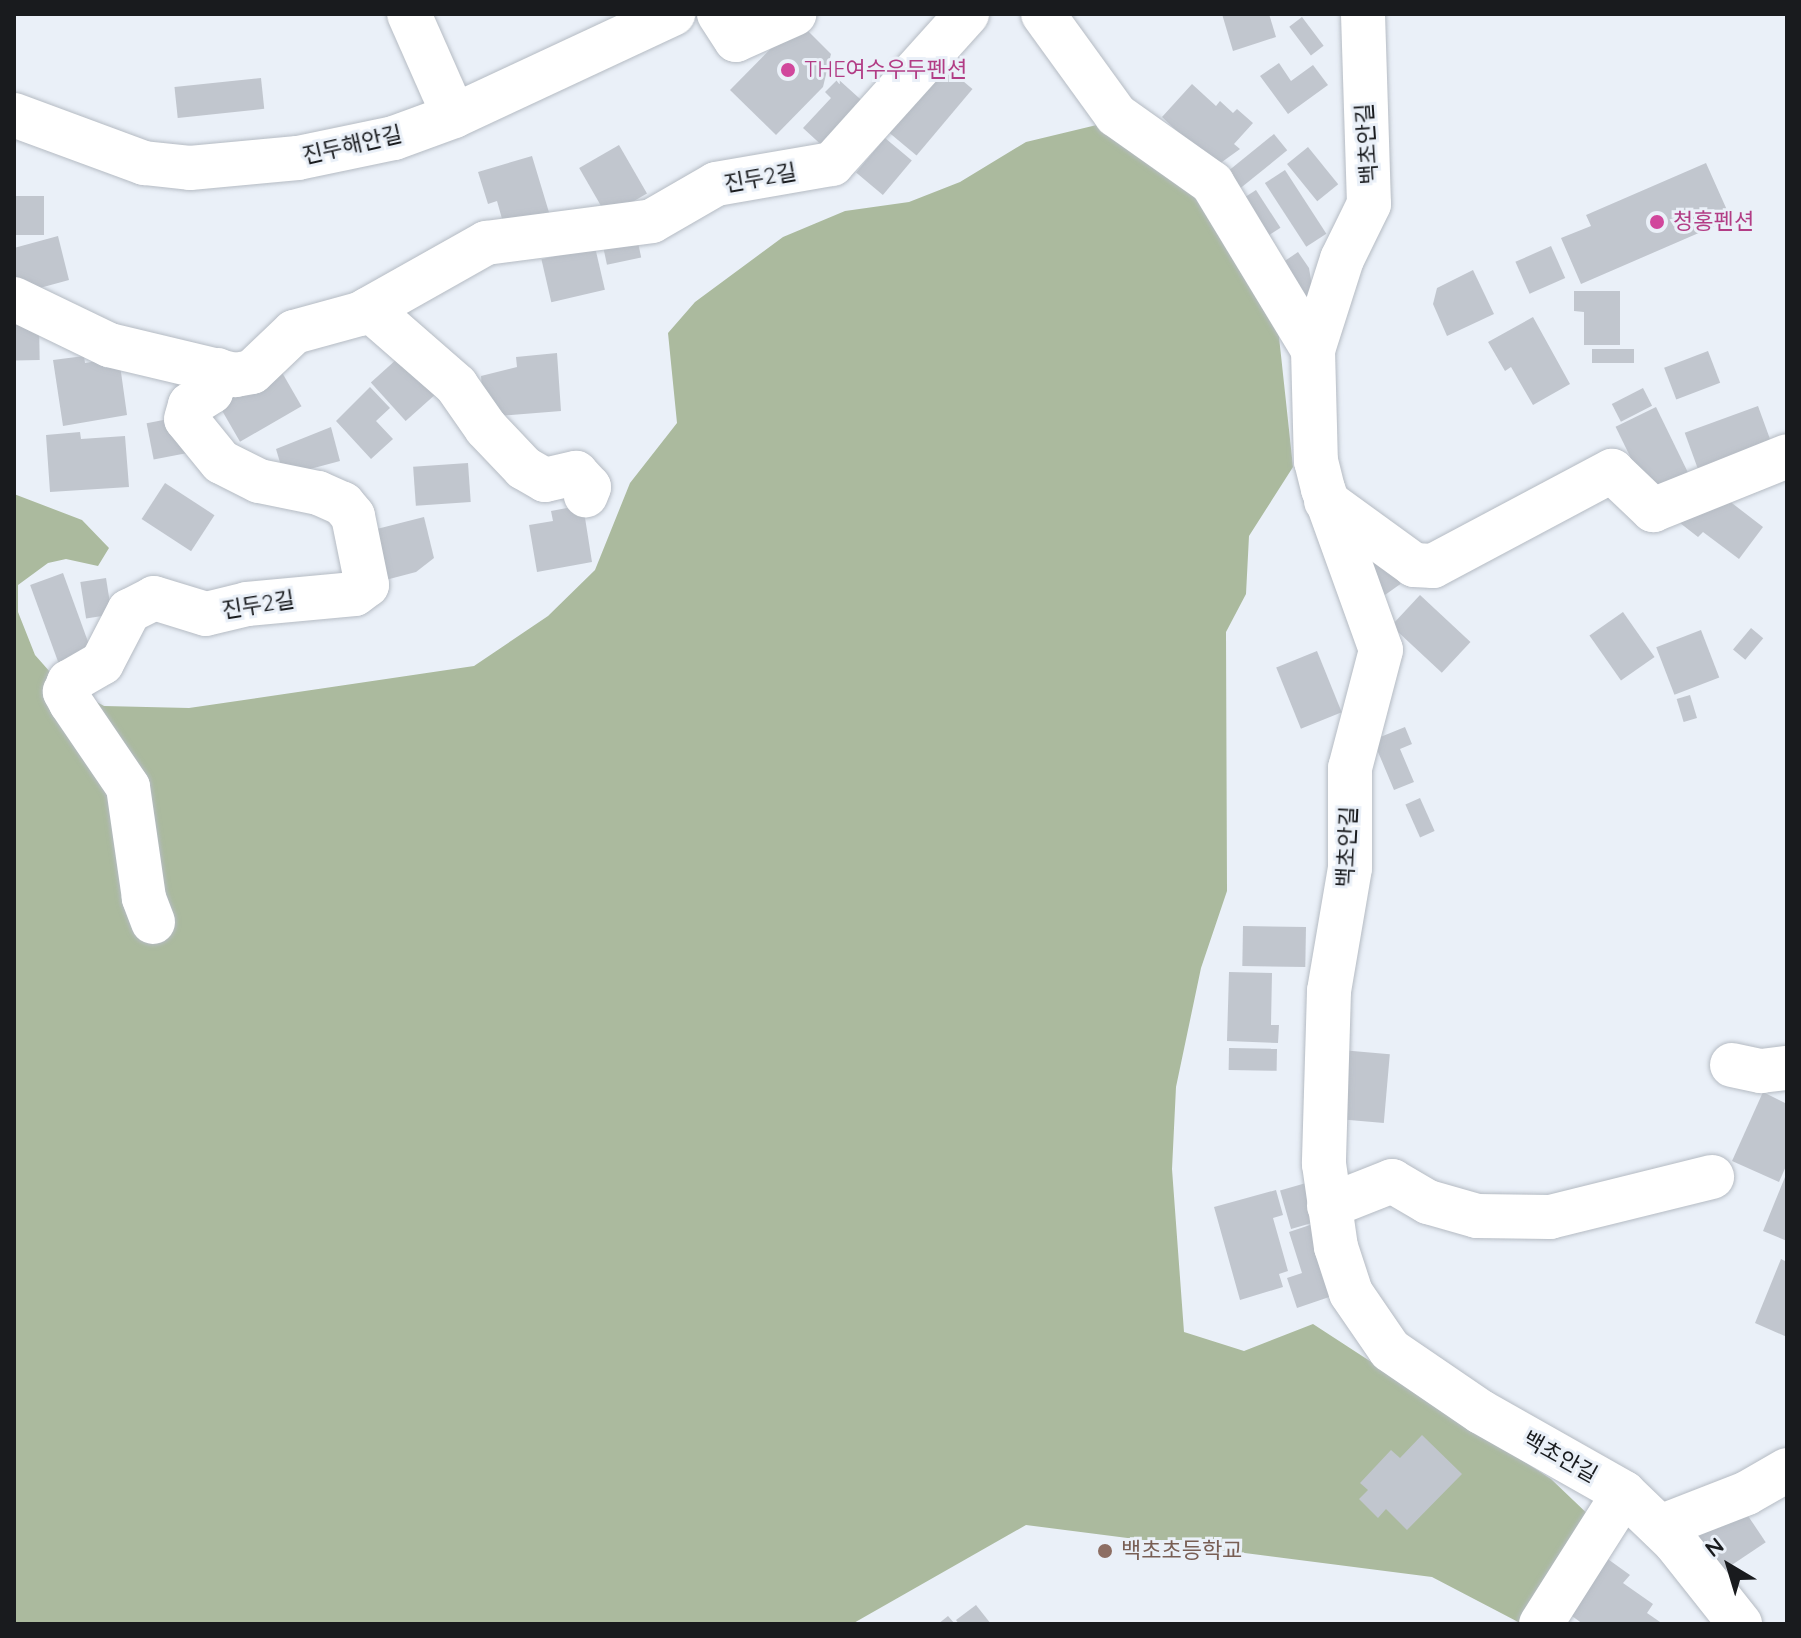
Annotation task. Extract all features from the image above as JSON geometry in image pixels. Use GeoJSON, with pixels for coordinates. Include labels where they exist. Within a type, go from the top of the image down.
{"type":"FeatureCollection","features":[{"type":"Feature","properties":{"kind":"street"},"geometry":{"type":"LineString","coordinates":[[409,14],[454,116]]}},
{"type":"Feature","properties":{"kind":"street","name":"진두해안길"},"geometry":{"type":"LineString","coordinates":[[14,115],[113,154],[190,168],[343,150],[454,116],[673,14]]}},
{"type":"Feature","properties":{"kind":"street"},"geometry":{"type":"LineString","coordinates":[[719,14],[736,40],[794,14]]}},
{"type":"Feature","properties":{"kind":"street","name":"진두2길"},"geometry":{"type":"LineString","coordinates":[[14,299],[109,345],[235,375],[252,372],[294,332],[369,309],[486,243],[652,221],[716,184],[832,164],[967,14]]}},
{"type":"Feature","properties":{"kind":"street"},"geometry":{"type":"LineString","coordinates":[[1043,14],[1116,115],[1212,183],[1313,350]]}},
{"type":"Feature","properties":{"kind":"street","name":"백초안길"},"geometry":{"type":"LineString","coordinates":[[1363,14],[1369,204],[1342,259],[1313,350],[1316,461],[1326,501],[1375,623],[1381,650],[1350,768],[1350,868],[1329,991],[1324,1132],[1329,1206],[1351,1293],[1390,1350],[1481,1412],[1624,1493],[1660,1527],[1740,1624]]}},
{"type":"Feature","properties":{"kind":"street"},"geometry":{"type":"LineString","coordinates":[[369,309],[466,396],[486,428],[524,468],[545,480],[576,473],[589,487],[586,495]]}},
{"type":"Feature","properties":{"kind":"street","name":"진두2길"},"geometry":{"type":"LineString","coordinates":[[153,922],[144,898],[128,787],[71,703],[65,692],[69,682],[102,663],[129,611],[154,598],[206,614],[247,604],[355,594],[367,585],[353,516],[343,504],[318,493],[259,481],[221,462],[186,419],[190,405],[211,392],[218,370]]}},
{"type":"Feature","properties":{"kind":"street"},"geometry":{"type":"LineString","coordinates":[[1326,501],[1414,565],[1433,566],[1612,471],[1653,510],[1787,456]]}},
{"type":"Feature","properties":{"kind":"street"},"geometry":{"type":"LineString","coordinates":[[1732,1065],[1761,1071],[1787,1068]]}},
{"type":"Feature","properties":{"kind":"street"},"geometry":{"type":"LineString","coordinates":[[1329,1206],[1392,1181],[1428,1202],[1477,1216],[1550,1217],[1712,1177]]}},
{"type":"Feature","properties":{"kind":"street"},"geometry":{"type":"LineString","coordinates":[[1660,1527],[1747,1493],[1787,1470]]}},
{"type":"Feature","properties":{"kind":"street","name":"백초안길"},"geometry":{"type":"LineString","coordinates":[[1541,1624],[1624,1493]]}},
{"type":"Feature","properties":{"kind":"green space"},"geometry":{"type":"Polygon","coordinates":[[[1105,123],[1186,179],[1276,309],[1293,467],[1249,536],[1246,594],[1226,632],[1227,891],[1201,968],[1176,1087],[1172,1169],[1184,1332],[1244,1351],[1313,1324],[1551,1479],[1595,1521],[1522,1624],[1432,1577],[1026,1525],[852,1624],[14,1624],[14,494],[82,520],[109,548],[98,566],[66,559],[48,563],[18,585],[18,612],[35,655],[58,681],[104,706],[189,708],[474,666],[548,616],[595,570],[630,483],[677,423],[668,333],[695,302],[783,237],[845,211],[909,202],[960,182],[1026,142],[1105,123]]]}},
{"type":"Feature","properties":{"kind":"building"},"geometry":{"type":"Polygon","coordinates":[[[1222,14],[1269,14],[1276,37],[1233,51],[1222,14]]]}},
{"type":"Feature","properties":{"kind":"building"},"geometry":{"type":"Polygon","coordinates":[[[1302,17],[1324,46],[1311,55],[1289,27],[1302,17]]]}},
{"type":"Feature","properties":{"kind":"building","name":"THE여수우두펜션"},"geometry":{"type":"Polygon","coordinates":[[[798,21],[831,54],[823,87],[776,135],[730,90],[798,21]]]}},
{"type":"Feature","properties":{"kind":"building"},"geometry":{"type":"Polygon","coordinates":[[[938,60],[972,89],[917,156],[882,127],[938,60]]]}},
{"type":"Feature","properties":{"kind":"building"},"geometry":{"type":"Polygon","coordinates":[[[1279,63],[1291,81],[1313,65],[1328,85],[1288,114],[1260,76],[1279,63]]]}},
{"type":"Feature","properties":{"kind":"building"},"geometry":{"type":"Polygon","coordinates":[[[261,78],[264,109],[178,118],[174,87],[261,78]]]}},
{"type":"Feature","properties":{"kind":"building"},"geometry":{"type":"Polygon","coordinates":[[[838,79],[869,107],[828,151],[803,128],[831,98],[825,92],[838,79]]]}},
{"type":"Feature","properties":{"kind":"building"},"geometry":{"type":"Polygon","coordinates":[[[1192,84],[1216,106],[1220,101],[1233,113],[1237,109],[1253,123],[1234,144],[1240,149],[1215,167],[1162,117],[1192,84]]]}},
{"type":"Feature","properties":{"kind":"building"},"geometry":{"type":"Polygon","coordinates":[[[1274,134],[1287,150],[1233,194],[1220,178],[1274,134]]]}},
{"type":"Feature","properties":{"kind":"building"},"geometry":{"type":"Polygon","coordinates":[[[885,138],[912,160],[883,195],[856,172],[885,138]]]}},
{"type":"Feature","properties":{"kind":"building"},"geometry":{"type":"Polygon","coordinates":[[[619,145],[647,193],[607,216],[579,168],[619,145]]]}},
{"type":"Feature","properties":{"kind":"building"},"geometry":{"type":"Polygon","coordinates":[[[1308,147],[1338,184],[1317,201],[1287,164],[1308,147]]]}},
{"type":"Feature","properties":{"kind":"building"},"geometry":{"type":"Polygon","coordinates":[[[532,156],[551,219],[506,233],[497,201],[488,204],[478,172],[532,156]]]}},
{"type":"Feature","properties":{"kind":"building","name":"청홍펜션"},"geometry":{"type":"Polygon","coordinates":[[[1706,163],[1731,219],[1581,284],[1561,238],[1591,226],[1586,215],[1706,163]]]}},
{"type":"Feature","properties":{"kind":"building"},"geometry":{"type":"Polygon","coordinates":[[[1285,170],[1326,234],[1306,247],[1265,183],[1285,170]]]}},
{"type":"Feature","properties":{"kind":"building"},"geometry":{"type":"Polygon","coordinates":[[[1256,190],[1281,228],[1258,242],[1233,205],[1256,190]]]}},
{"type":"Feature","properties":{"kind":"building"},"geometry":{"type":"Polygon","coordinates":[[[14,196],[44,196],[44,235],[14,235],[14,196]]]}},
{"type":"Feature","properties":{"kind":"building"},"geometry":{"type":"Polygon","coordinates":[[[636,233],[641,257],[607,265],[602,240],[636,233]]]}},
{"type":"Feature","properties":{"kind":"building"},"geometry":{"type":"Polygon","coordinates":[[[58,236],[69,280],[14,295],[14,248],[58,236]]]}},
{"type":"Feature","properties":{"kind":"building"},"geometry":{"type":"Polygon","coordinates":[[[1551,246],[1565,278],[1530,294],[1515,262],[1551,246]]]}},
{"type":"Feature","properties":{"kind":"building"},"geometry":{"type":"Polygon","coordinates":[[[595,247],[605,290],[551,302],[541,259],[595,247]]]}},
{"type":"Feature","properties":{"kind":"building"},"geometry":{"type":"Polygon","coordinates":[[[1298,252],[1309,268],[1315,304],[1273,269],[1298,252]]]}},
{"type":"Feature","properties":{"kind":"building"},"geometry":{"type":"Polygon","coordinates":[[[1473,270],[1494,314],[1447,336],[1433,304],[1437,288],[1473,270]]]}},
{"type":"Feature","properties":{"kind":"building"},"geometry":{"type":"Polygon","coordinates":[[[1574,291],[1620,291],[1620,345],[1584,345],[1584,312],[1574,311],[1574,291]]]}},
{"type":"Feature","properties":{"kind":"building"},"geometry":{"type":"Polygon","coordinates":[[[1533,317],[1570,384],[1533,405],[1511,367],[1505,371],[1488,342],[1533,317]]]}},
{"type":"Feature","properties":{"kind":"building"},"geometry":{"type":"Polygon","coordinates":[[[14,321],[39,321],[40,360],[15,360],[14,321]]]}},
{"type":"Feature","properties":{"kind":"building"},"geometry":{"type":"Polygon","coordinates":[[[408,349],[443,388],[406,421],[371,382],[408,349]]]}},
{"type":"Feature","properties":{"kind":"building"},"geometry":{"type":"Polygon","coordinates":[[[1592,349],[1634,349],[1634,363],[1592,363],[1592,349]]]}},
{"type":"Feature","properties":{"kind":"building"},"geometry":{"type":"Polygon","coordinates":[[[1708,351],[1720,383],[1676,400],[1664,368],[1708,351]]]}},
{"type":"Feature","properties":{"kind":"building"},"geometry":{"type":"Polygon","coordinates":[[[557,353],[561,411],[484,417],[481,376],[517,367],[516,357],[557,353]]]}},
{"type":"Feature","properties":{"kind":"building"},"geometry":{"type":"Polygon","coordinates":[[[84,356],[85,363],[104,360],[105,368],[120,365],[127,415],[63,426],[53,360],[84,356]]]}},
{"type":"Feature","properties":{"kind":"building"},"geometry":{"type":"Polygon","coordinates":[[[280,369],[302,406],[240,442],[219,404],[280,369]]]}},
{"type":"Feature","properties":{"kind":"building"},"geometry":{"type":"Polygon","coordinates":[[[370,387],[390,408],[376,421],[393,439],[371,459],[336,421],[370,387]]]}},
{"type":"Feature","properties":{"kind":"building"},"geometry":{"type":"Polygon","coordinates":[[[1643,388],[1652,406],[1621,422],[1612,404],[1643,388]]]}},
{"type":"Feature","properties":{"kind":"building"},"geometry":{"type":"Polygon","coordinates":[[[1758,406],[1774,450],[1701,477],[1685,433],[1758,406]]]}},
{"type":"Feature","properties":{"kind":"building"},"geometry":{"type":"Polygon","coordinates":[[[1656,407],[1692,482],[1652,501],[1616,427],[1656,407]]]}},
{"type":"Feature","properties":{"kind":"building"},"geometry":{"type":"Polygon","coordinates":[[[179,417],[186,453],[154,460],[147,423],[179,417]]]}},
{"type":"Feature","properties":{"kind":"building"},"geometry":{"type":"Polygon","coordinates":[[[331,427],[340,461],[284,476],[276,449],[331,427]]]}},
{"type":"Feature","properties":{"kind":"building"},"geometry":{"type":"Polygon","coordinates":[[[80,432],[81,439],[125,436],[129,487],[50,492],[46,435],[80,432]]]}},
{"type":"Feature","properties":{"kind":"building"},"geometry":{"type":"Polygon","coordinates":[[[468,463],[471,502],[416,506],[413,467],[468,463]]]}},
{"type":"Feature","properties":{"kind":"building"},"geometry":{"type":"Polygon","coordinates":[[[165,483],[214,515],[191,551],[142,519],[165,483]]]}},
{"type":"Feature","properties":{"kind":"building"},"geometry":{"type":"Polygon","coordinates":[[[1715,490],[1763,527],[1739,559],[1703,532],[1698,537],[1680,523],[1700,497],[1715,490]]]}},
{"type":"Feature","properties":{"kind":"building"},"geometry":{"type":"Polygon","coordinates":[[[583,505],[592,562],[537,572],[529,525],[553,521],[551,511],[583,505]]]}},
{"type":"Feature","properties":{"kind":"building"},"geometry":{"type":"Polygon","coordinates":[[[424,517],[434,558],[416,572],[378,582],[365,532],[424,517]]]}},
{"type":"Feature","properties":{"kind":"building"},"geometry":{"type":"Polygon","coordinates":[[[1375,547],[1401,584],[1380,598],[1355,561],[1375,547]]]}},
{"type":"Feature","properties":{"kind":"building"},"geometry":{"type":"Polygon","coordinates":[[[63,573],[95,662],[63,674],[30,585],[63,573]]]}},
{"type":"Feature","properties":{"kind":"building"},"geometry":{"type":"Polygon","coordinates":[[[106,578],[112,615],[86,619],[80,582],[106,578]]]}},
{"type":"Feature","properties":{"kind":"building"},"geometry":{"type":"Polygon","coordinates":[[[1420,595],[1470,642],[1442,673],[1391,626],[1420,595]]]}},
{"type":"Feature","properties":{"kind":"building"},"geometry":{"type":"Polygon","coordinates":[[[1623,612],[1655,657],[1621,681],[1589,636],[1623,612]]]}},
{"type":"Feature","properties":{"kind":"building"},"geometry":{"type":"Polygon","coordinates":[[[1751,628],[1763,638],[1745,660],[1733,649],[1751,628]]]}},
{"type":"Feature","properties":{"kind":"building"},"geometry":{"type":"Polygon","coordinates":[[[1701,630],[1719,678],[1674,695],[1656,647],[1701,630]]]}},
{"type":"Feature","properties":{"kind":"building"},"geometry":{"type":"Polygon","coordinates":[[[1317,651],[1342,712],[1301,729],[1276,667],[1317,651]]]}},
{"type":"Feature","properties":{"kind":"building"},"geometry":{"type":"Polygon","coordinates":[[[1690,695],[1697,718],[1684,722],[1677,699],[1690,695]]]}},
{"type":"Feature","properties":{"kind":"building"},"geometry":{"type":"Polygon","coordinates":[[[1405,727],[1412,744],[1400,749],[1414,782],[1394,790],[1373,740],[1405,727]]]}},
{"type":"Feature","properties":{"kind":"building"},"geometry":{"type":"Polygon","coordinates":[[[1420,798],[1435,831],[1420,837],[1405,805],[1420,798]]]}},
{"type":"Feature","properties":{"kind":"building"},"geometry":{"type":"Polygon","coordinates":[[[1243,926],[1306,927],[1305,967],[1242,966],[1243,926]]]}},
{"type":"Feature","properties":{"kind":"building"},"geometry":{"type":"Polygon","coordinates":[[[1229,972],[1272,973],[1271,1025],[1279,1025],[1278,1043],[1227,1041],[1229,972]]]}},
{"type":"Feature","properties":{"kind":"building"},"geometry":{"type":"Polygon","coordinates":[[[1229,1048],[1277,1049],[1277,1071],[1229,1070],[1229,1048]]]}},
{"type":"Feature","properties":{"kind":"building"},"geometry":{"type":"Polygon","coordinates":[[[1341,1050],[1390,1054],[1384,1123],[1335,1119],[1341,1050]]]}},
{"type":"Feature","properties":{"kind":"building"},"geometry":{"type":"Polygon","coordinates":[[[1763,1092],[1787,1104],[1787,1164],[1779,1182],[1732,1161],[1763,1092]]]}},
{"type":"Feature","properties":{"kind":"building"},"geometry":{"type":"Polygon","coordinates":[[[1787,1172],[1787,1241],[1763,1231],[1787,1172]]]}},
{"type":"Feature","properties":{"kind":"building"},"geometry":{"type":"Polygon","coordinates":[[[1306,1183],[1317,1221],[1291,1229],[1280,1190],[1306,1183]]]}},
{"type":"Feature","properties":{"kind":"building"},"geometry":{"type":"Polygon","coordinates":[[[1276,1190],[1283,1215],[1273,1218],[1288,1271],[1279,1274],[1283,1287],[1240,1300],[1214,1207],[1276,1190]]]}},
{"type":"Feature","properties":{"kind":"building"},"geometry":{"type":"Polygon","coordinates":[[[1319,1222],[1341,1293],[1297,1308],[1287,1278],[1302,1273],[1289,1232],[1319,1222]]]}},
{"type":"Feature","properties":{"kind":"building"},"geometry":{"type":"Polygon","coordinates":[[[1781,1259],[1787,1262],[1787,1337],[1755,1323],[1781,1259]]]}},
{"type":"Feature","properties":{"kind":"building"},"geometry":{"type":"Polygon","coordinates":[[[1422,1435],[1462,1474],[1407,1530],[1386,1509],[1378,1518],[1359,1499],[1368,1490],[1360,1483],[1391,1450],[1400,1458],[1422,1435]]]}},
{"type":"Feature","properties":{"kind":"building"},"geometry":{"type":"Polygon","coordinates":[[[1740,1504],[1766,1542],[1713,1577],[1688,1539],[1740,1504]]]}},
{"type":"Feature","properties":{"kind":"building"},"geometry":{"type":"Polygon","coordinates":[[[1605,1557],[1630,1575],[1623,1583],[1653,1604],[1647,1613],[1663,1624],[1583,1624],[1565,1611],[1605,1557]]]}},
{"type":"Feature","properties":{"kind":"building"},"geometry":{"type":"Polygon","coordinates":[[[976,1605],[991,1624],[959,1624],[956,1620],[976,1605]]]}},
{"type":"Feature","properties":{"kind":"building"},"geometry":{"type":"Polygon","coordinates":[[[948,1616],[955,1624],[938,1624],[948,1616]]]}},
{"type":"Feature","properties":{"kind":"place","name":"THE여수우두펜션"},"geometry":{"type":"Point","coordinates":[788,70]}},
{"type":"Feature","properties":{"kind":"place","name":"청홍펜션"},"geometry":{"type":"Point","coordinates":[1657,222]}},
{"type":"Feature","properties":{"kind":"place","name":"백초초등학교"},"geometry":{"type":"Point","coordinates":[1105,1551]}}]}
